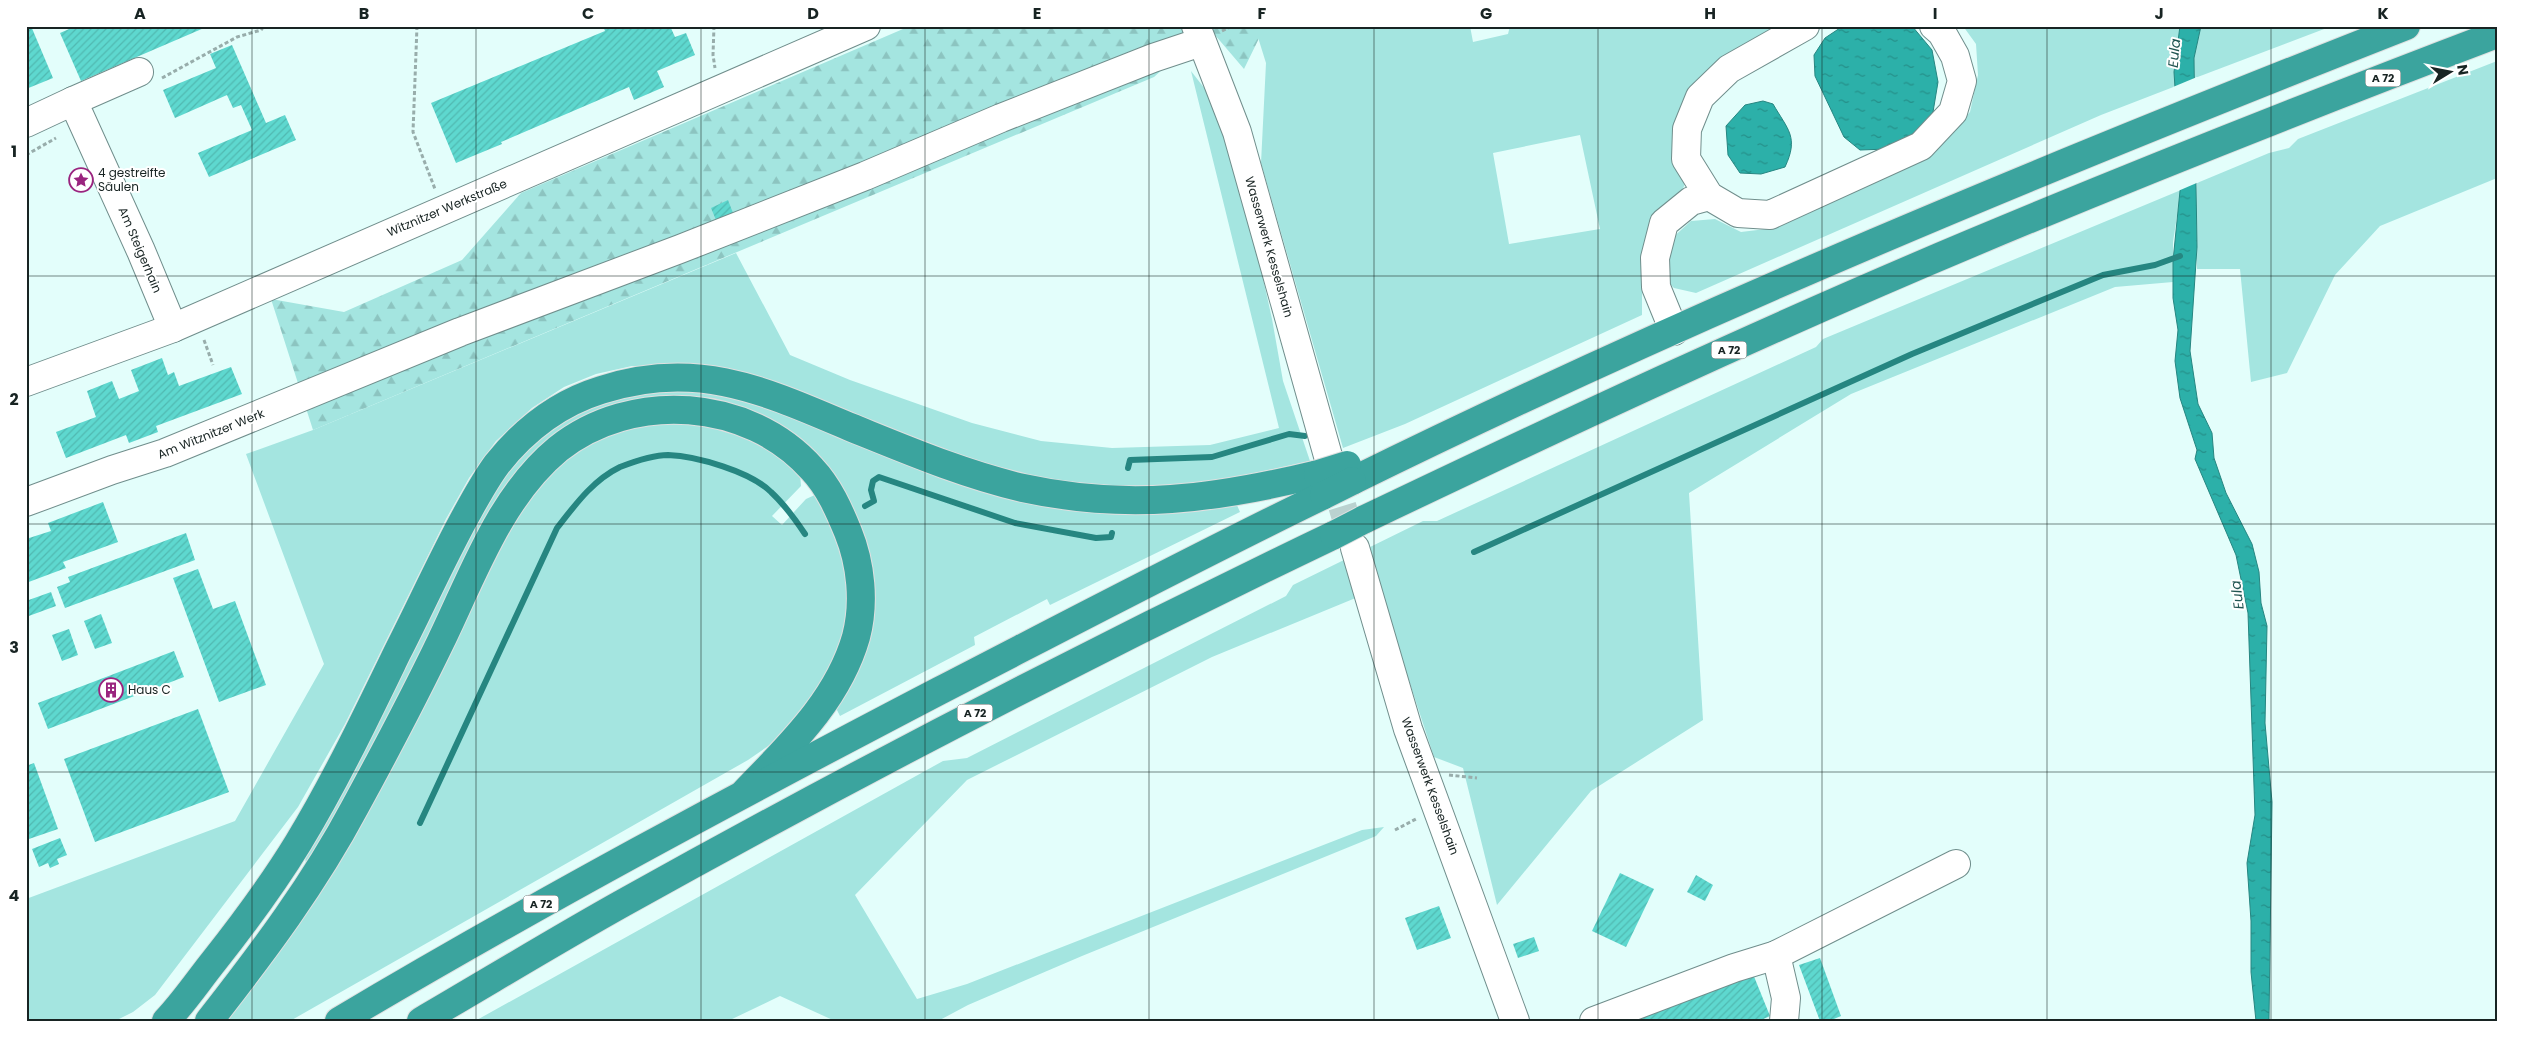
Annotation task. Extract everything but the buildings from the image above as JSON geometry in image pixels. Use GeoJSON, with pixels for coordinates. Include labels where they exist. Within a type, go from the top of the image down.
{"type":"FeatureCollection","features":[{"type":"Feature","properties":{"kind":"highway","name":"A 72"},"geometry":{"type":"LineString","coordinates":[[339,1021],[472,942],[745,792],[1153,580],[1334,475],[1441,438],[1674,331],[1915,225],[2406,26]]}},
{"type":"Feature","properties":{"kind":"highway","name":"A 72"},"geometry":{"type":"LineString","coordinates":[[421,1021],[622,904],[970,716],[1165,616],[1345,541],[1363,520],[1543,434],[1834,303],[2099,190],[2497,34]]}},
{"type":"Feature","properties":{"kind":"highway"},"geometry":{"type":"LineString","coordinates":[[166,1021],[266,893],[298,844],[350,752],[455,536],[496,466],[520,438],[544,417],[586,394],[628,381],[651,377],[708,378],[740,384],[773,394],[916,454],[975,475],[1022,487],[1092,499],[1172,500],[1217,496],[1334,475]]}},
{"type":"Feature","properties":{"kind":"highway"},"geometry":{"type":"LineString","coordinates":[[209,1021],[268,945],[320,869],[439,645],[498,524],[522,488],[558,450],[590,429],[633,414],[680,409],[725,415],[771,434],[812,468],[837,505],[856,552],[862,594],[856,636],[840,678],[811,722],[745,792]]}},
{"type":"Feature","properties":{"kind":"street","name":"Witznitzer Werkstraße"},"geometry":{"type":"LineString","coordinates":[[26,382],[173,328],[866,26]]}},
{"type":"Feature","properties":{"kind":"street"},"geometry":{"type":"LineString","coordinates":[[1805,26],[1729,69],[1700,97],[1687,128],[1686,159],[1709,196],[1738,213],[1770,215],[1921,146],[1953,112],[1962,81],[1955,56],[1942,33],[1934,26]]}},
{"type":"Feature","properties":{"kind":"street","name":"Am Witznitzer Werk"},"geometry":{"type":"LineString","coordinates":[[26,502],[165,453],[460,332],[856,180],[1000,118],[1153,58],[1198,34]]}},
{"type":"Feature","properties":{"kind":"street","name":"Wasserwerk Kesselshain"},"geometry":{"type":"LineString","coordinates":[[1198,34],[1237,132],[1334,475]]}},
{"type":"Feature","properties":{"kind":"street"},"geometry":{"type":"LineString","coordinates":[[26,123],[73,101],[149,76]]}},
{"type":"Feature","properties":{"kind":"street","name":"Am Steigerhain"},"geometry":{"type":"LineString","coordinates":[[73,101],[141,251],[173,328]]}},
{"type":"Feature","properties":{"kind":"street"},"geometry":{"type":"LineString","coordinates":[[1674,331],[1656,286],[1655,258],[1664,222],[1691,201],[1709,196]]}},
{"type":"Feature","properties":{"kind":"street","name":"Wasserwerk Kesselshain"},"geometry":{"type":"LineString","coordinates":[[1345,541],[1408,729],[1515,1021]]}},
{"type":"Feature","properties":{"kind":"street"},"geometry":{"type":"LineString","coordinates":[[1594,1021],[1734,968],[1776,955],[1956,864]]}},
{"type":"Feature","properties":{"kind":"street"},"geometry":{"type":"LineString","coordinates":[[1776,955],[1786,998],[1784,1021]]}},
{"type":"Feature","properties":{"kind":"path"},"geometry":{"type":"LineString","coordinates":[[149,76],[237,36],[261,30],[264,26]]}},
{"type":"Feature","properties":{"kind":"path"},"geometry":{"type":"LineString","coordinates":[[417,26],[413,132],[443,210]]}},
{"type":"Feature","properties":{"kind":"path"},"geometry":{"type":"LineString","coordinates":[[714,26],[713,56],[720,90]]}},
{"type":"Feature","properties":{"kind":"green space"},"geometry":{"type":"Polygon","coordinates":[[[910,26],[1265,26],[1244,69],[1209,28],[1154,77],[313,430],[271,299],[344,312],[462,260],[521,193],[910,26]]]}},
{"type":"Feature","properties":{"kind":"green space"},"geometry":{"type":"Polygon","coordinates":[[[1267,26],[1470,26],[1473,42],[1508,34],[1510,26],[1784,26],[1706,72],[1688,92],[1685,183],[1681,195],[1642,256],[1642,315],[1405,424],[1343,448],[1261,163],[1266,63],[1256,31],[1267,26]],[[1580,135],[1493,153],[1509,244],[1600,229],[1580,135]]]}},
{"type":"Feature","properties":{"kind":"green space"},"geometry":{"type":"Polygon","coordinates":[[[1963,26],[2180,26],[2174,72],[2176,86],[2101,115],[1696,293],[1674,288],[1662,276],[1670,240],[1691,221],[1715,219],[1741,232],[1774,228],[1936,151],[1970,112],[1978,75],[1976,44],[1963,26]]]}},
{"type":"Feature","properties":{"kind":"green space"},"geometry":{"type":"Polygon","coordinates":[[[2201,26],[2332,26],[2195,78],[2194,58],[2201,26]]]}},
{"type":"Feature","properties":{"kind":"green space"},"geometry":{"type":"Polygon","coordinates":[[[2497,61],[2497,178],[2380,226],[2335,275],[2287,373],[2251,382],[2240,269],[2197,269],[2197,183],[2269,153],[2289,148],[2298,139],[2497,61]]]}},
{"type":"Feature","properties":{"kind":"green space"},"geometry":{"type":"Polygon","coordinates":[[[1191,71],[1212,98],[1249,215],[1272,319],[1283,381],[1310,461],[1199,485],[1135,488],[1070,483],[1006,472],[693,366],[632,366],[596,374],[564,387],[532,408],[496,441],[469,478],[446,519],[345,724],[298,807],[155,995],[133,1012],[115,1021],[26,1021],[26,899],[235,821],[324,664],[246,454],[313,430],[736,253],[790,355],[850,380],[972,423],[1041,441],[1112,448],[1210,445],[1279,428],[1191,71]]]}},
{"type":"Feature","properties":{"kind":"green space"},"geometry":{"type":"Polygon","coordinates":[[[2181,190],[2173,242],[2173,282],[2115,287],[1851,394],[1689,493],[1703,720],[1591,791],[1497,905],[1463,768],[1434,757],[1366,549],[1423,521],[1437,521],[1816,347],[1823,339],[2181,190]]]}},
{"type":"Feature","properties":{"kind":"green space"},"geometry":{"type":"Polygon","coordinates":[[[642,389],[724,391],[934,473],[1236,503],[1240,512],[1050,605],[1047,599],[974,637],[975,645],[840,716],[835,706],[867,552],[751,412],[564,434],[384,731],[307,868],[305,858],[317,830],[479,513],[517,459],[543,433],[577,411],[642,389]]]}},
{"type":"Feature","properties":{"kind":"green space"},"geometry":{"type":"Polygon","coordinates":[[[679,421],[745,434],[777,452],[800,473],[801,486],[772,516],[782,525],[806,499],[817,494],[842,540],[851,611],[843,652],[784,735],[748,760],[290,1021],[227,1021],[533,492],[558,464],[589,443],[618,432],[679,421]]]}},
{"type":"Feature","properties":{"kind":"green space"},"geometry":{"type":"Polygon","coordinates":[[[1346,559],[1358,597],[1212,657],[967,780],[855,895],[917,999],[967,984],[1362,830],[1384,827],[1376,836],[1082,956],[968,1005],[938,1021],[835,1021],[780,996],[728,1021],[475,1021],[943,761],[967,758],[1286,596],[1293,585],[1346,559]]]}},
{"type":"Feature","properties":{"kind":"water"},"geometry":{"type":"Polygon","coordinates":[[[1843,26],[1912,26],[1932,50],[1938,82],[1933,112],[1917,131],[1888,149],[1860,150],[1844,137],[1815,76],[1814,55],[1825,38],[1843,26]]]}},
{"type":"Feature","properties":{"kind":"water"},"geometry":{"type":"Polygon","coordinates":[[[2180,26],[2201,26],[2194,58],[2197,247],[2190,351],[2198,404],[2212,433],[2214,458],[2226,493],[2252,544],[2259,572],[2261,603],[2267,626],[2265,723],[2272,802],[2269,1021],[2256,1021],[2251,972],[2251,921],[2247,863],[2255,815],[2248,613],[2236,555],[2195,459],[2197,450],[2180,398],[2175,361],[2178,330],[2173,298],[2173,261],[2180,191],[2180,167],[2174,72],[2180,26]]]}},
{"type":"Feature","properties":{"kind":"water"},"geometry":{"type":"Polygon","coordinates":[[[1763,101],[1773,104],[1787,127],[1791,141],[1789,157],[1785,167],[1761,174],[1740,173],[1728,155],[1726,126],[1745,105],[1763,101]]]}},
{"type":"Feature","properties":{"kind":"pier"},"geometry":{"type":"Polygon","coordinates":[[[2197,77],[2199,182],[2178,191],[2173,87],[2197,77]]]}},
{"type":"Feature","properties":{"kind":"waterway"},"geometry":{"type":"LineString","coordinates":[[1474,552],[1912,354],[2103,275],[2155,265],[2180,256]]}},
{"type":"Feature","properties":{"kind":"waterway"},"geometry":{"type":"LineString","coordinates":[[1128,468],[1130,460],[1212,457],[1289,434],[1305,436]]}},
{"type":"Feature","properties":{"kind":"waterway"},"geometry":{"type":"LineString","coordinates":[[420,823],[557,528],[585,494],[610,472],[637,461],[668,455],[694,458],[723,466],[751,478],[771,492],[805,534]]}},
{"type":"Feature","properties":{"kind":"waterway"},"geometry":{"type":"LineString","coordinates":[[865,506],[874,501],[871,490],[873,481],[879,477],[1015,523],[1096,538],[1111,537],[1112,533]]}},
{"type":"Feature","properties":{"kind":"tunnel"},"geometry":{"type":"LineString","coordinates":[[1330,466],[1355,548]]}},
{"type":"Feature","properties":{"kind":"place","name":"4 gestreifte Säulen"},"geometry":{"type":"Point","coordinates":[81,180]}},
{"type":"Feature","properties":{"kind":"place","name":"Haus C"},"geometry":{"type":"Point","coordinates":[111,690]}},
{"type":"Feature","properties":{"kind":"water label","name":"Eula"},"geometry":{"type":"Point","coordinates":[2174,53]}},
{"type":"Feature","properties":{"kind":"water label","name":"Eula"},"geometry":{"type":"Point","coordinates":[2237,595]}}]}
